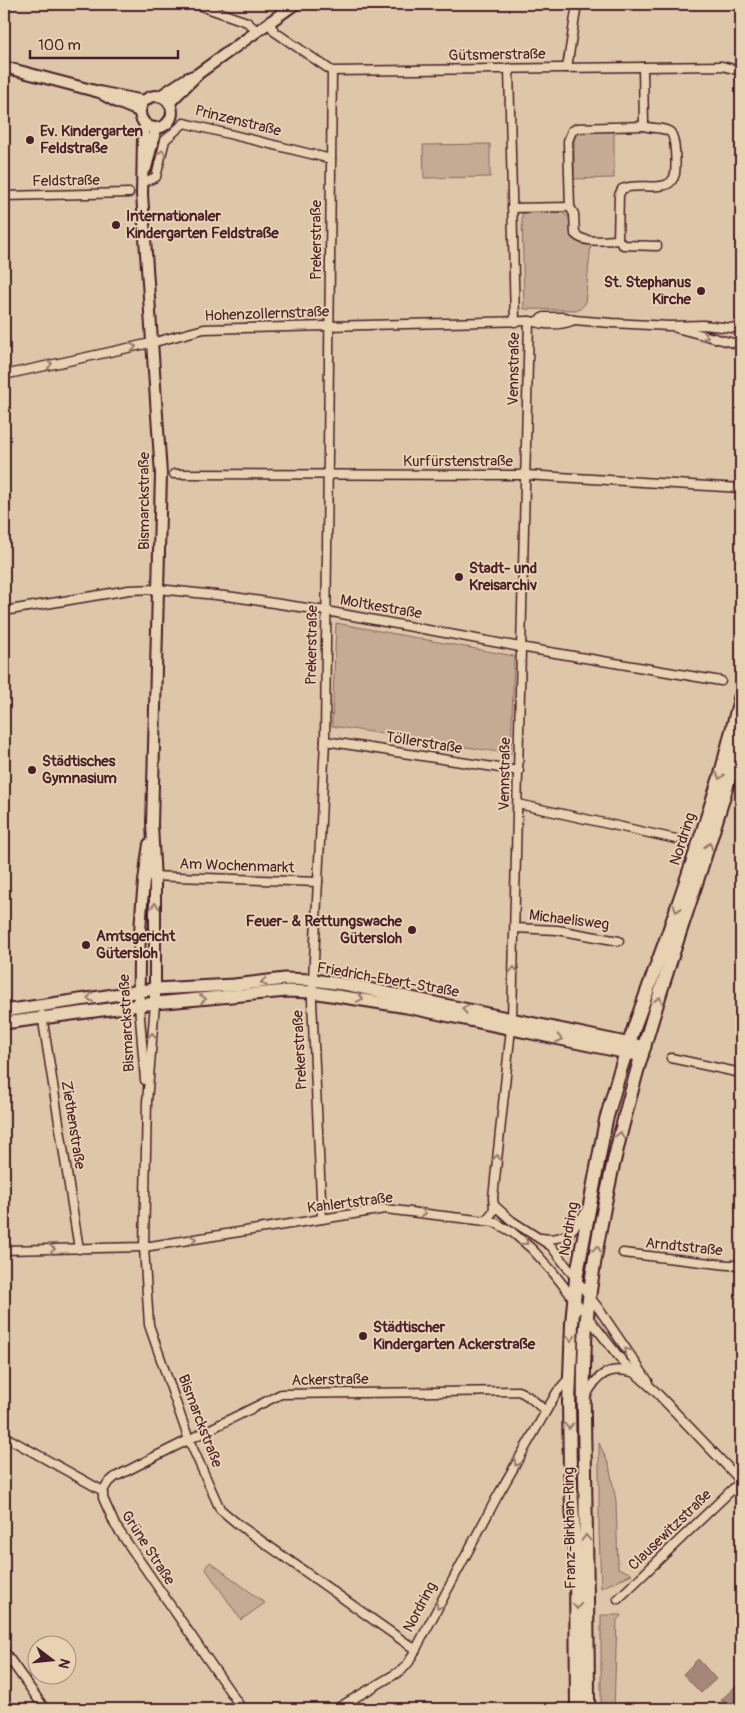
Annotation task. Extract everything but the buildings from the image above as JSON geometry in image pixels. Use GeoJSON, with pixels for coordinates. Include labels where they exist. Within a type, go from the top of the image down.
{"type":"FeatureCollection","features":[{"type":"Feature","properties":{"kind":"main road","name":"Nordring"},"geometry":{"type":"LineString","coordinates":[[570,1377],[576,1279],[606,1120],[627,1048],[698,846],[721,774],[741,695]]}},
{"type":"Feature","properties":{"kind":"main road","name":"Nordring"},"geometry":{"type":"LineString","coordinates":[[585,1347],[587,1315],[609,1182],[623,1124],[672,957],[708,849],[741,737]]}},
{"type":"Feature","properties":{"kind":"main road","name":"Friedrich-Ebert-Straße"},"geometry":{"type":"LineString","coordinates":[[4,1011],[155,989],[285,980],[312,986],[359,987],[512,1024],[644,1051]]}},
{"type":"Feature","properties":{"kind":"main road","name":"Friedrich-Ebert-Straße"},"geometry":{"type":"LineString","coordinates":[[4,1023],[139,1005],[287,991],[312,986]]}},
{"type":"Feature","properties":{"kind":"main road","name":"Franz-Birkhan-Ring"},"geometry":{"type":"LineString","coordinates":[[585,1347],[588,1709]]}},
{"type":"Feature","properties":{"kind":"main road","name":"Franz-Birkhan-Ring"},"geometry":{"type":"LineString","coordinates":[[570,1377],[570,1471],[576,1567],[577,1709]]}},
{"type":"Feature","properties":{"kind":"street"},"geometry":{"type":"LineString","coordinates":[[195,4],[247,22],[257,31]]}},
{"type":"Feature","properties":{"kind":"street"},"geometry":{"type":"LineString","coordinates":[[169,103],[199,73],[295,4]]}},
{"type":"Feature","properties":{"kind":"street"},"geometry":{"type":"LineString","coordinates":[[567,68],[577,4]]}},
{"type":"Feature","properties":{"kind":"street"},"geometry":{"type":"LineString","coordinates":[[269,23],[275,32],[332,71]]}},
{"type":"Feature","properties":{"kind":"street","name":"Gütsmerstraße"},"geometry":{"type":"LineString","coordinates":[[332,71],[722,66],[741,71]]}},
{"type":"Feature","properties":{"kind":"street"},"geometry":{"type":"LineString","coordinates":[[4,67],[99,92],[144,101]]}},
{"type":"Feature","properties":{"kind":"street"},"geometry":{"type":"LineString","coordinates":[[643,67],[644,126]]}},
{"type":"Feature","properties":{"kind":"street","name":"Vennstraße"},"geometry":{"type":"LineString","coordinates":[[509,68],[514,322]]}},
{"type":"Feature","properties":{"kind":"street","name":"Prekerstraße"},"geometry":{"type":"LineString","coordinates":[[322,1219],[312,986],[325,741],[332,71]]}},
{"type":"Feature","properties":{"kind":"street"},"geometry":{"type":"LineString","coordinates":[[160,96],[172,108],[170,120],[156,128],[145,125],[140,116],[144,101],[152,96],[160,96],[199,73]]}},
{"type":"Feature","properties":{"kind":"street"},"geometry":{"type":"LineString","coordinates":[[99,92],[117,102],[140,111]]}},
{"type":"Feature","properties":{"kind":"street","name":"Prinzenstraße"},"geometry":{"type":"LineString","coordinates":[[142,181],[156,177],[165,140],[184,123],[331,159]]}},
{"type":"Feature","properties":{"kind":"street","name":"Bismarckstraße"},"geometry":{"type":"LineString","coordinates":[[145,125],[142,181],[151,343],[155,371],[161,474],[150,876],[139,992],[147,1102]]}},
{"type":"Feature","properties":{"kind":"street"},"geometry":{"type":"LineString","coordinates":[[618,240],[619,195],[622,189],[630,186],[665,185],[672,180],[675,174],[675,140],[671,133],[664,129],[653,129],[644,126],[577,128],[572,131],[568,141],[570,207],[574,214],[575,234],[579,238],[586,240],[618,240],[623,245],[656,246]]}},
{"type":"Feature","properties":{"kind":"street","name":"Bismarckstraße"},"geometry":{"type":"LineString","coordinates":[[142,181],[156,128]]}},
{"type":"Feature","properties":{"kind":"street","name":"Feldstraße"},"geometry":{"type":"LineString","coordinates":[[4,196],[129,193]]}},
{"type":"Feature","properties":{"kind":"street"},"geometry":{"type":"LineString","coordinates":[[512,208],[570,207]]}},
{"type":"Feature","properties":{"kind":"street","name":"Hohenzollernstraße"},"geometry":{"type":"LineString","coordinates":[[4,375],[204,330],[533,321],[544,324],[565,324],[574,320],[670,326],[703,324],[741,329]]}},
{"type":"Feature","properties":{"kind":"street","name":"Vennstraße"},"geometry":{"type":"LineString","coordinates":[[495,1206],[493,1198],[512,1024],[519,771],[520,646],[533,321]]}},
{"type":"Feature","properties":{"kind":"street","name":"Hohenzollernstraße"},"geometry":{"type":"LineString","coordinates":[[670,326],[741,345]]}},
{"type":"Feature","properties":{"kind":"street","name":"Kurfürstenstraße"},"geometry":{"type":"LineString","coordinates":[[174,474],[526,475],[741,488]]}},
{"type":"Feature","properties":{"kind":"street","name":"Moltkestraße"},"geometry":{"type":"LineString","coordinates":[[4,611],[129,590],[158,589],[234,597],[326,611],[721,681]]}},
{"type":"Feature","properties":{"kind":"street","name":"Töllerstraße"},"geometry":{"type":"LineString","coordinates":[[325,741],[519,771]]}},
{"type":"Feature","properties":{"kind":"street"},"geometry":{"type":"LineString","coordinates":[[518,804],[676,839]]}},
{"type":"Feature","properties":{"kind":"street","name":"Bismarckstraße"},"geometry":{"type":"LineString","coordinates":[[150,876],[155,1004],[147,1102],[144,1247],[150,1333],[189,1440],[220,1508],[238,1526],[416,1650]]}},
{"type":"Feature","properties":{"kind":"street","name":"Am Wochenmarkt"},"geometry":{"type":"LineString","coordinates":[[150,876],[318,886]]}},
{"type":"Feature","properties":{"kind":"street","name":"Michaelisweg"},"geometry":{"type":"LineString","coordinates":[[515,928],[557,930],[619,941]]}},
{"type":"Feature","properties":{"kind":"street","name":"Ziethenstraße"},"geometry":{"type":"LineString","coordinates":[[41,1005],[79,1249]]}},
{"type":"Feature","properties":{"kind":"street"},"geometry":{"type":"LineString","coordinates":[[671,1058],[741,1073]]}},
{"type":"Feature","properties":{"kind":"street"},"geometry":{"type":"LineString","coordinates":[[484,1221],[490,1216],[495,1206]]}},
{"type":"Feature","properties":{"kind":"street","name":"Kahlertstraße"},"geometry":{"type":"LineString","coordinates":[[495,1206],[512,1222],[551,1246],[590,1297],[655,1391]]}},
{"type":"Feature","properties":{"kind":"street"},"geometry":{"type":"LineString","coordinates":[[539,1238],[551,1240],[567,1235],[590,1206]]}},
{"type":"Feature","properties":{"kind":"street","name":"Kahlertstraße"},"geometry":{"type":"LineString","coordinates":[[4,1250],[144,1247],[385,1209],[494,1222],[528,1245],[574,1298],[623,1362],[655,1391],[741,1481]]}},
{"type":"Feature","properties":{"kind":"street","name":"Arndtstraße"},"geometry":{"type":"LineString","coordinates":[[623,1253],[741,1265]]}},
{"type":"Feature","properties":{"kind":"street"},"geometry":{"type":"LineString","coordinates":[[584,1400],[593,1383],[606,1373],[618,1369],[633,1372]]}},
{"type":"Feature","properties":{"kind":"street","name":"Nordring"},"geometry":{"type":"LineString","coordinates":[[336,1709],[402,1670],[409,1662],[497,1497],[557,1392],[570,1377]]}},
{"type":"Feature","properties":{"kind":"street","name":"Ackerstraße"},"geometry":{"type":"LineString","coordinates":[[103,1491],[107,1484],[115,1478],[282,1394],[518,1391],[530,1397],[546,1411]]}},
{"type":"Feature","properties":{"kind":"street"},"geometry":{"type":"LineString","coordinates":[[4,1436],[103,1491]]}},
{"type":"Feature","properties":{"kind":"street","name":"Clausewitzstraße"},"geometry":{"type":"LineString","coordinates":[[618,1599],[741,1481]]}},
{"type":"Feature","properties":{"kind":"street","name":"Grüne Straße"},"geometry":{"type":"LineString","coordinates":[[103,1491],[103,1498],[114,1525],[242,1709]]}},
{"type":"Feature","properties":{"kind":"street"},"geometry":{"type":"LineString","coordinates":[[4,1651],[45,1709]]}},
{"type":"Feature","properties":{"kind":"shaded area"},"geometry":{"type":"Polygon","coordinates":[[[614,131],[614,178],[574,179],[574,139],[577,134],[581,132],[614,131]]]}},
{"type":"Feature","properties":{"kind":"shaded area"},"geometry":{"type":"Polygon","coordinates":[[[490,144],[490,177],[424,178],[423,145],[490,144]]]}},
{"type":"Feature","properties":{"kind":"shaded area"},"geometry":{"type":"Polygon","coordinates":[[[562,212],[569,217],[571,229],[591,244],[585,304],[579,310],[524,309],[522,213],[562,212]]]}},
{"type":"Feature","properties":{"kind":"shaded area"},"geometry":{"type":"Polygon","coordinates":[[[336,623],[514,656],[511,754],[332,726],[336,623]]]}},
{"type":"Feature","properties":{"kind":"shaded area"},"geometry":{"type":"Polygon","coordinates":[[[599,1443],[609,1465],[616,1501],[618,1568],[632,1574],[601,1588],[599,1529],[599,1443]]]}},
{"type":"Feature","properties":{"kind":"shaded area"},"geometry":{"type":"Polygon","coordinates":[[[210,1562],[265,1603],[241,1620],[205,1568],[210,1562]]]}},
{"type":"Feature","properties":{"kind":"shaded area"},"geometry":{"type":"Polygon","coordinates":[[[601,1615],[622,1615],[617,1620],[614,1709],[601,1709],[601,1615]]]}},
{"type":"Feature","properties":{"kind":"shaded area"},"geometry":{"type":"Polygon","coordinates":[[[698,1659],[716,1679],[701,1693],[683,1674],[698,1659]]]}},
{"type":"Feature","properties":{"kind":"shaded area"},"geometry":{"type":"Polygon","coordinates":[[[741,1681],[741,1709],[730,1709],[721,1700],[741,1681]]]}},
{"type":"Feature","properties":{"kind":"place","name":"Ev. Kindergarten Feldstraße"},"geometry":{"type":"Point","coordinates":[30,140]}},
{"type":"Feature","properties":{"kind":"place","name":"Internationaler Kindergarten Feldstraße"},"geometry":{"type":"Point","coordinates":[116,225]}},
{"type":"Feature","properties":{"kind":"place","name":"St. Stephanus Kirche"},"geometry":{"type":"Point","coordinates":[701,291]}},
{"type":"Feature","properties":{"kind":"place","name":"Stadt- und Kreisarchiv"},"geometry":{"type":"Point","coordinates":[459,577]}},
{"type":"Feature","properties":{"kind":"place","name":"Städtisches Gymnasium"},"geometry":{"type":"Point","coordinates":[32,770]}},
{"type":"Feature","properties":{"kind":"place","name":"Feuer- & Rettungswache Gütersloh"},"geometry":{"type":"Point","coordinates":[412,930]}},
{"type":"Feature","properties":{"kind":"place","name":"Amtsgericht Gütersloh"},"geometry":{"type":"Point","coordinates":[86,945]}},
{"type":"Feature","properties":{"kind":"place","name":"Städtischer Kindergarten Ackerstraße"},"geometry":{"type":"Point","coordinates":[363,1336]}}]}
